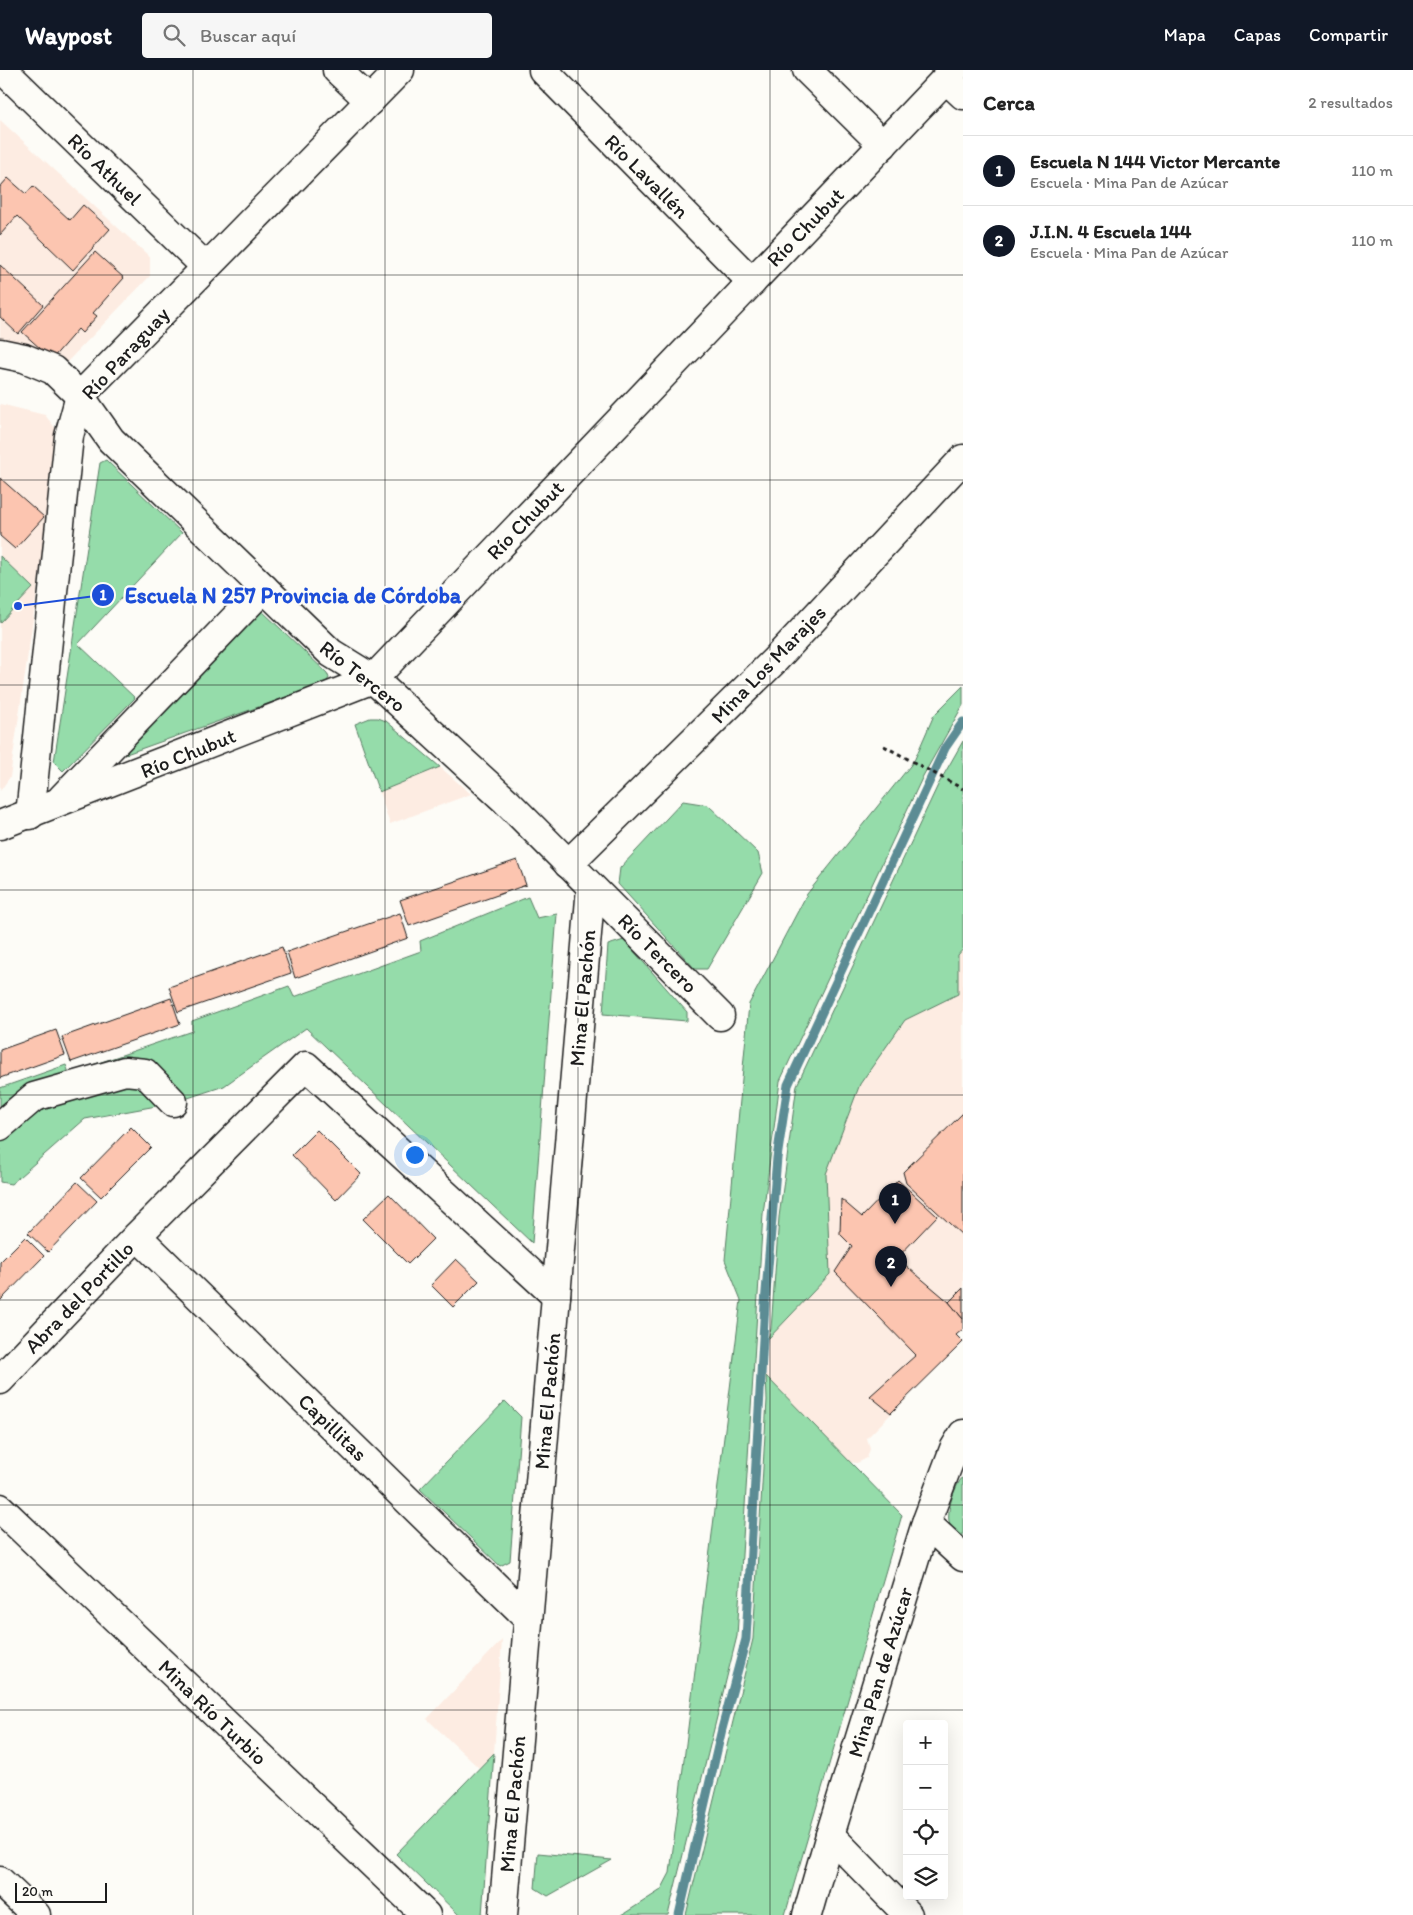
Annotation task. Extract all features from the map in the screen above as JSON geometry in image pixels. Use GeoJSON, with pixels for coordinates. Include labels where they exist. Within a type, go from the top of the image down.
{"type":"FeatureCollection","features":[{"type":"Feature","properties":{"kind":"street","name":"Río Athuel"},"geometry":{"type":"LineString","coordinates":[[3,70],[206,267]]}},
{"type":"Feature","properties":{"kind":"street"},"geometry":{"type":"LineString","coordinates":[[338,70],[370,101]]}},
{"type":"Feature","properties":{"kind":"street","name":"Río Paraguay"},"geometry":{"type":"LineString","coordinates":[[30,815],[69,436],[80,396],[400,70]]}},
{"type":"Feature","properties":{"kind":"street","name":"Río Lavallén"},"geometry":{"type":"LineString","coordinates":[[543,70],[752,282]]}},
{"type":"Feature","properties":{"kind":"street"},"geometry":{"type":"LineString","coordinates":[[807,70],[883,145]]}},
{"type":"Feature","properties":{"kind":"street","name":"Río Chubut"},"geometry":{"type":"LineString","coordinates":[[0,825],[56,805],[373,679],[883,145],[954,81]]}},
{"type":"Feature","properties":{"kind":"street","name":"Río Tercero"},"geometry":{"type":"LineString","coordinates":[[0,353],[24,358],[53,370],[80,396],[111,440],[331,653],[373,679],[515,810],[720,1016]]}},
{"type":"Feature","properties":{"kind":"street","name":"Mina Los Marajes"},"geometry":{"type":"LineString","coordinates":[[568,864],[774,661],[963,460]]}},
{"type":"Feature","properties":{"kind":"street"},"geometry":{"type":"LineString","coordinates":[[56,805],[264,588]]}},
{"type":"Feature","properties":{"kind":"street","name":"Mina El Pachón"},"geometry":{"type":"LineString","coordinates":[[503,1915],[592,887]]}},
{"type":"Feature","properties":{"kind":"street","name":"Abra del Portillo"},"geometry":{"type":"LineString","coordinates":[[0,1380],[137,1236],[306,1066],[556,1296]]}},
{"type":"Feature","properties":{"kind":"street"},"geometry":{"type":"LineString","coordinates":[[0,1126],[34,1097],[125,1071],[145,1073],[173,1102]]}},
{"type":"Feature","properties":{"kind":"street","name":"Capillitas"},"geometry":{"type":"LineString","coordinates":[[137,1236],[528,1618]]}},
{"type":"Feature","properties":{"kind":"street","name":"Mina Pan de Azúcar"},"geometry":{"type":"LineString","coordinates":[[807,1915],[926,1523],[954,1449],[963,1434]]}},
{"type":"Feature","properties":{"kind":"street","name":"Mina Río Turbio"},"geometry":{"type":"LineString","coordinates":[[0,1508],[426,1915]]}},
{"type":"Feature","properties":{"kind":"street"},"geometry":{"type":"LineString","coordinates":[[926,1523],[963,1557]]}},
{"type":"Feature","properties":{"kind":"street"},"geometry":{"type":"LineString","coordinates":[[830,1835],[908,1915]]}},
{"type":"Feature","properties":{"kind":"street"},"geometry":{"type":"LineString","coordinates":[[0,1881],[36,1915]]}},
{"type":"Feature","properties":{"kind":"path"},"geometry":{"type":"LineString","coordinates":[[884,746],[963,789]]}},
{"type":"Feature","properties":{"kind":"shaded area"},"geometry":{"type":"Polygon","coordinates":[[[0,120],[150,257],[150,276],[67,362],[39,364],[0,355],[0,120]]]}},
{"type":"Feature","properties":{"kind":"shaded area"},"geometry":{"type":"Polygon","coordinates":[[[0,404],[45,415],[60,434],[10,777],[0,791],[0,404]]]}},
{"type":"Feature","properties":{"kind":"shaded area"},"geometry":{"type":"Polygon","coordinates":[[[440,767],[471,794],[390,824],[379,792],[440,767]]]}},
{"type":"Feature","properties":{"kind":"shaded area"},"geometry":{"type":"Polygon","coordinates":[[[963,949],[963,1329],[956,1335],[963,1342],[867,1438],[870,1449],[867,1458],[857,1463],[848,1462],[766,1376],[768,1339],[830,1274],[825,1174],[860,1084],[905,1020],[958,994],[958,955],[963,949]]]}},
{"type":"Feature","properties":{"kind":"shaded area"},"geometry":{"type":"Polygon","coordinates":[[[502,1640],[494,1753],[479,1768],[427,1719],[502,1640]]]}},
{"type":"Feature","properties":{"kind":"green space"},"geometry":{"type":"Polygon","coordinates":[[[106,460],[182,533],[78,644],[135,698],[63,771],[54,762],[100,463],[106,460]]]}},
{"type":"Feature","properties":{"kind":"green space"},"geometry":{"type":"Polygon","coordinates":[[[0,556],[33,588],[0,623],[0,556]]]}},
{"type":"Feature","properties":{"kind":"green space"},"geometry":{"type":"Polygon","coordinates":[[[260,609],[327,673],[329,678],[326,683],[115,758],[260,609]]]}},
{"type":"Feature","properties":{"kind":"green space"},"geometry":{"type":"Polygon","coordinates":[[[963,686],[963,705],[923,776],[780,1081],[763,1214],[737,1636],[668,1915],[622,1915],[661,1890],[670,1873],[741,1300],[725,1260],[749,1004],[807,894],[914,761],[934,715],[963,686]]]}},
{"type":"Feature","properties":{"kind":"green space"},"geometry":{"type":"Polygon","coordinates":[[[370,718],[386,721],[440,767],[379,792],[355,724],[370,718]]]}},
{"type":"Feature","properties":{"kind":"green space"},"geometry":{"type":"Polygon","coordinates":[[[963,741],[963,949],[958,955],[958,994],[905,1020],[860,1084],[826,1174],[830,1274],[768,1339],[771,1329],[779,1217],[797,1085],[938,785],[963,741]]]}},
{"type":"Feature","properties":{"kind":"green space"},"geometry":{"type":"Polygon","coordinates":[[[683,801],[708,805],[758,853],[763,873],[707,969],[695,969],[618,884],[620,868],[683,801]]]}},
{"type":"Feature","properties":{"kind":"green space"},"geometry":{"type":"Polygon","coordinates":[[[528,897],[537,918],[557,914],[532,1243],[306,1028],[224,1086],[173,1103],[85,1119],[11,1184],[0,1182],[0,1088],[66,1065],[69,1073],[192,1031],[192,1021],[289,986],[294,997],[421,951],[420,941],[528,897]]]}},
{"type":"Feature","properties":{"kind":"green space"},"geometry":{"type":"Polygon","coordinates":[[[624,940],[687,1012],[687,1021],[603,1014],[608,945],[624,940]]]}},
{"type":"Feature","properties":{"kind":"green space"},"geometry":{"type":"Polygon","coordinates":[[[766,1376],[902,1515],[785,1915],[686,1915],[753,1639],[767,1400],[766,1376]]]}},
{"type":"Feature","properties":{"kind":"green space"},"geometry":{"type":"Polygon","coordinates":[[[505,1401],[521,1417],[510,1561],[500,1566],[420,1489],[505,1401]]]}},
{"type":"Feature","properties":{"kind":"green space"},"geometry":{"type":"Polygon","coordinates":[[[963,1477],[963,1539],[951,1527],[949,1509],[956,1487],[963,1477]]]}},
{"type":"Feature","properties":{"kind":"green space"},"geometry":{"type":"Polygon","coordinates":[[[494,1753],[482,1915],[459,1915],[396,1854],[494,1753]]]}},
{"type":"Feature","properties":{"kind":"green space"},"geometry":{"type":"Polygon","coordinates":[[[538,1853],[612,1860],[548,1896],[535,1888],[538,1853]]]}},
{"type":"Feature","properties":{"kind":"building"},"geometry":{"type":"Polygon","coordinates":[[[8,178],[26,194],[33,186],[70,220],[83,205],[110,229],[73,270],[17,216],[0,235],[0,187],[8,178]]]}},
{"type":"Feature","properties":{"kind":"building"},"geometry":{"type":"Polygon","coordinates":[[[95,252],[124,278],[93,313],[97,316],[82,333],[78,329],[52,359],[22,332],[95,252]]]}},
{"type":"Feature","properties":{"kind":"building"},"geometry":{"type":"Polygon","coordinates":[[[0,265],[43,305],[18,334],[0,317],[0,265]]]}},
{"type":"Feature","properties":{"kind":"building"},"geometry":{"type":"Polygon","coordinates":[[[0,478],[44,517],[15,549],[0,536],[0,478]]]}},
{"type":"Feature","properties":{"kind":"building"},"geometry":{"type":"Polygon","coordinates":[[[517,860],[526,885],[409,926],[400,900],[517,860]]]}},
{"type":"Feature","properties":{"kind":"building"},"geometry":{"type":"Polygon","coordinates":[[[400,913],[408,938],[295,978],[287,952],[400,913]]]}},
{"type":"Feature","properties":{"kind":"building"},"geometry":{"type":"Polygon","coordinates":[[[282,947],[291,973],[178,1012],[169,987],[282,947]]]}},
{"type":"Feature","properties":{"kind":"building"},"geometry":{"type":"Polygon","coordinates":[[[171,998],[180,1024],[71,1062],[62,1037],[171,998]]]}},
{"type":"Feature","properties":{"kind":"building"},"geometry":{"type":"Polygon","coordinates":[[[56,1030],[65,1055],[0,1078],[0,1050],[56,1030]]]}},
{"type":"Feature","properties":{"kind":"building"},"geometry":{"type":"Polygon","coordinates":[[[963,1113],[963,1236],[906,1183],[903,1172],[963,1113]]]}},
{"type":"Feature","properties":{"kind":"building"},"geometry":{"type":"Polygon","coordinates":[[[131,1127],[151,1147],[101,1197],[81,1178],[131,1127]]]}},
{"type":"Feature","properties":{"kind":"building"},"geometry":{"type":"Polygon","coordinates":[[[317,1130],[361,1174],[336,1200],[292,1155],[317,1130]]]}},
{"type":"Feature","properties":{"kind":"building"},"geometry":{"type":"Polygon","coordinates":[[[898,1180],[937,1216],[897,1258],[949,1302],[963,1319],[963,1329],[956,1335],[963,1342],[891,1413],[870,1396],[916,1355],[835,1272],[852,1246],[840,1234],[841,1199],[862,1217],[898,1180]]]}},
{"type":"Feature","properties":{"kind":"building"},"geometry":{"type":"Polygon","coordinates":[[[77,1182],[97,1201],[48,1252],[28,1233],[77,1182]]]}},
{"type":"Feature","properties":{"kind":"building"},"geometry":{"type":"Polygon","coordinates":[[[389,1194],[433,1239],[408,1264],[363,1219],[389,1194]]]}},
{"type":"Feature","properties":{"kind":"building"},"geometry":{"type":"Polygon","coordinates":[[[25,1237],[44,1256],[0,1301],[0,1262],[25,1237]]]}},
{"type":"Feature","properties":{"kind":"building"},"geometry":{"type":"Polygon","coordinates":[[[456,1259],[479,1281],[453,1307],[431,1285],[456,1259]]]}},
{"type":"Feature","properties":{"kind":"building"},"geometry":{"type":"Polygon","coordinates":[[[963,1288],[963,1319],[949,1302],[963,1288]]]}},
{"type":"Feature","properties":{"kind":"waterway"},"geometry":{"type":"LineString","coordinates":[[679,1915],[722,1729],[746,1639],[765,1304],[777,1158],[788,1085],[945,748],[963,722]]}},
{"type":"Feature","properties":{"kind":"place","name":"Escuela N 257 Provincia de Córdoba"},"geometry":{"type":"Point","coordinates":[18,606]}},
{"type":"Feature","properties":{"kind":"place","name":"Escuela N 144 Victor Mercante"},"geometry":{"type":"Point","coordinates":[895,1224]}},
{"type":"Feature","properties":{"kind":"place","name":"J.I.N. 4 Escuela 144"},"geometry":{"type":"Point","coordinates":[891,1287]}}]}
